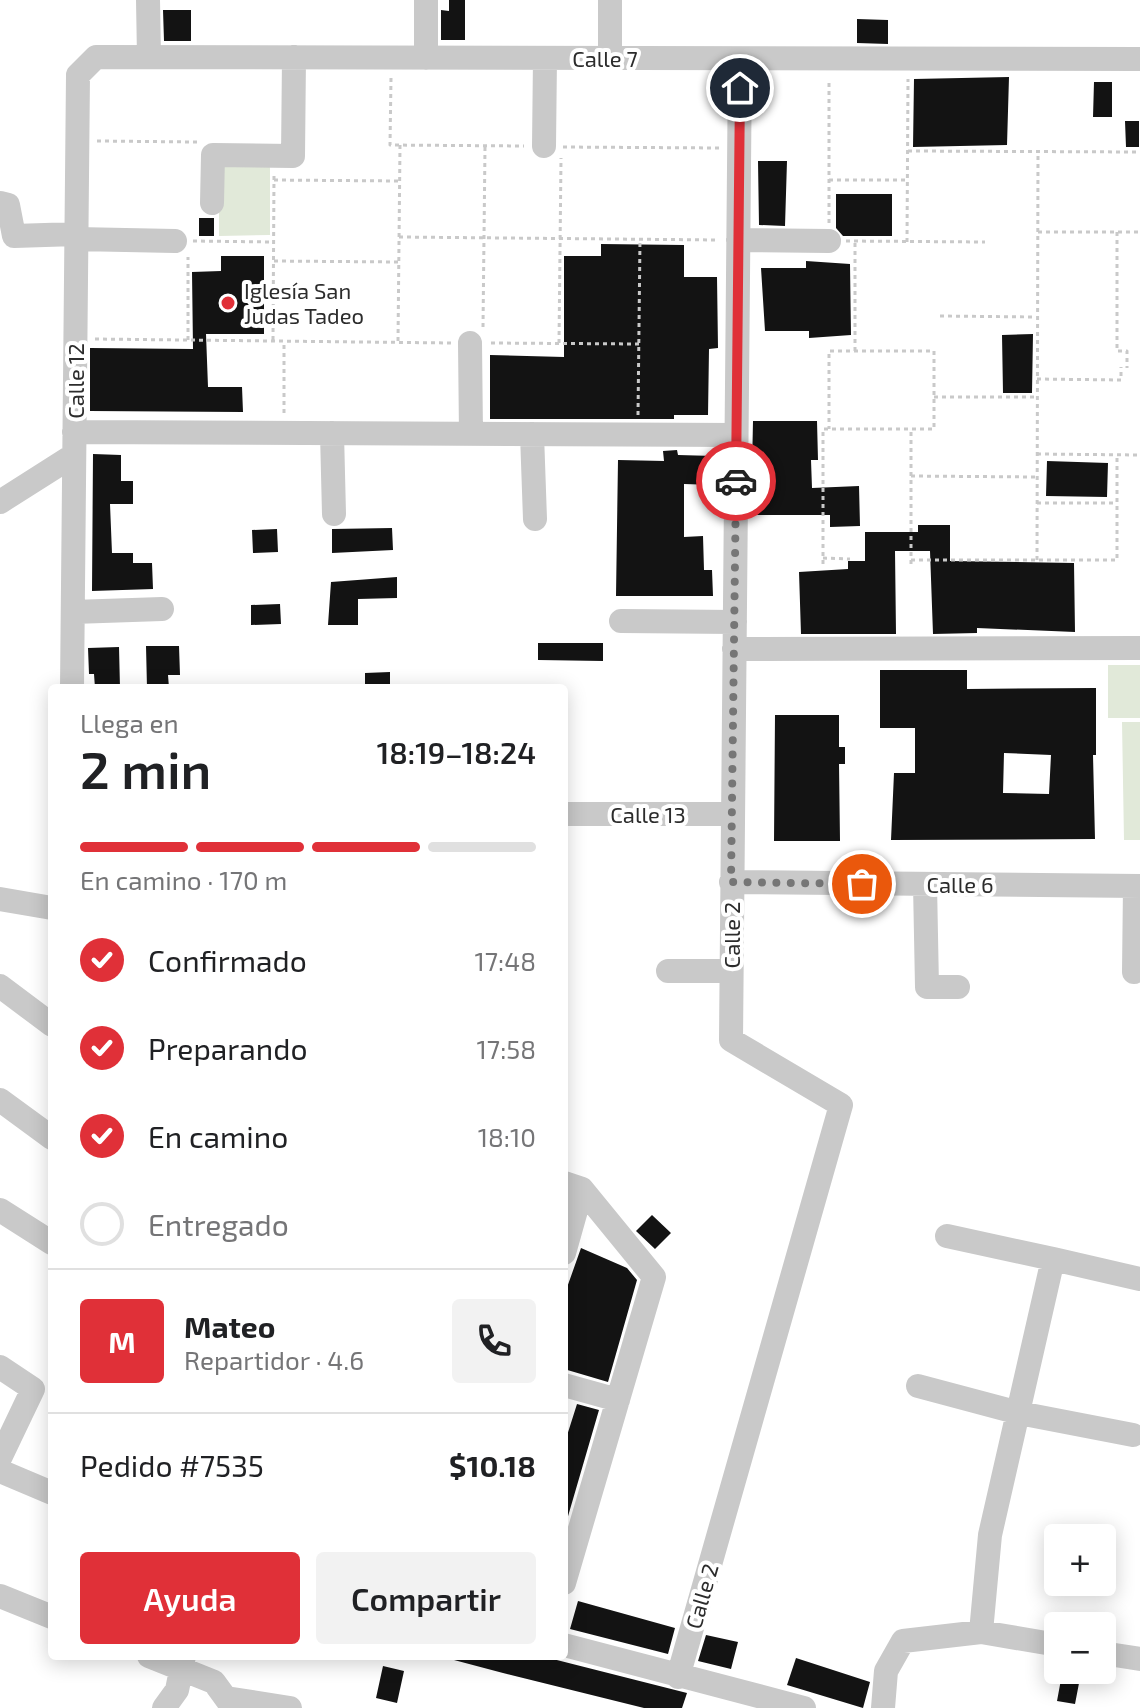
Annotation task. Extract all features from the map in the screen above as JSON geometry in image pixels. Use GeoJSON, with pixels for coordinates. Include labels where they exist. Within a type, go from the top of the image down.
{"type":"FeatureCollection","features":[{"type":"Feature","properties":{"kind":"street"},"geometry":{"type":"LineString","coordinates":[[148,0],[149,57]]}},
{"type":"Feature","properties":{"kind":"street"},"geometry":{"type":"LineString","coordinates":[[426,0],[426,58]]}},
{"type":"Feature","properties":{"kind":"street"},"geometry":{"type":"LineString","coordinates":[[610,0],[610,58]]}},
{"type":"Feature","properties":{"kind":"street","name":"Calle 7"},"geometry":{"type":"LineString","coordinates":[[78,75],[96,57],[1140,59]]}},
{"type":"Feature","properties":{"kind":"street"},"geometry":{"type":"LineString","coordinates":[[212,203],[213,155],[274,168],[293,156],[294,57]]}},
{"type":"Feature","properties":{"kind":"street"},"geometry":{"type":"LineString","coordinates":[[545,58],[553,146]]}},
{"type":"Feature","properties":{"kind":"street","name":"Calle 2"},"geometry":{"type":"LineString","coordinates":[[678,1677],[841,1105],[731,1040],[740,59]]}},
{"type":"Feature","properties":{"kind":"street","name":"Calle 12"},"geometry":{"type":"LineString","coordinates":[[72,684],[78,75]]}},
{"type":"Feature","properties":{"kind":"street"},"geometry":{"type":"LineString","coordinates":[[0,203],[8,205],[14,236],[182,241]]}},
{"type":"Feature","properties":{"kind":"street"},"geometry":{"type":"LineString","coordinates":[[738,240],[829,241]]}},
{"type":"Feature","properties":{"kind":"street"},"geometry":{"type":"LineString","coordinates":[[471,434],[476,343]]}},
{"type":"Feature","properties":{"kind":"street"},"geometry":{"type":"LineString","coordinates":[[0,502],[74,443],[284,433],[736,435]]}},
{"type":"Feature","properties":{"kind":"street"},"geometry":{"type":"LineString","coordinates":[[332,433],[334,514]]}},
{"type":"Feature","properties":{"kind":"street"},"geometry":{"type":"LineString","coordinates":[[532,434],[535,519]]}},
{"type":"Feature","properties":{"kind":"street"},"geometry":{"type":"LineString","coordinates":[[73,612],[162,609]]}},
{"type":"Feature","properties":{"kind":"street"},"geometry":{"type":"LineString","coordinates":[[621,621],[735,622]]}},
{"type":"Feature","properties":{"kind":"street"},"geometry":{"type":"LineString","coordinates":[[734,649],[1140,648]]}},
{"type":"Feature","properties":{"kind":"street","name":"Calle 13"},"geometry":{"type":"LineString","coordinates":[[568,814],[732,814]]}},
{"type":"Feature","properties":{"kind":"street","name":"Calle 6"},"geometry":{"type":"LineString","coordinates":[[731,882],[1138,886]]}},
{"type":"Feature","properties":{"kind":"street"},"geometry":{"type":"LineString","coordinates":[[925,884],[927,987],[958,987]]}},
{"type":"Feature","properties":{"kind":"street"},"geometry":{"type":"LineString","coordinates":[[1134,972],[1138,886]]}},
{"type":"Feature","properties":{"kind":"street"},"geometry":{"type":"LineString","coordinates":[[0,899],[48,907]]}},
{"type":"Feature","properties":{"kind":"street"},"geometry":{"type":"LineString","coordinates":[[668,971],[731,971]]}},
{"type":"Feature","properties":{"kind":"street"},"geometry":{"type":"LineString","coordinates":[[0,986],[48,1022]]}},
{"type":"Feature","properties":{"kind":"street"},"geometry":{"type":"LineString","coordinates":[[0,1100],[48,1135]]}},
{"type":"Feature","properties":{"kind":"street"},"geometry":{"type":"LineString","coordinates":[[568,1223],[573,1186]]}},
{"type":"Feature","properties":{"kind":"street"},"geometry":{"type":"LineString","coordinates":[[568,1569],[654,1277],[573,1186]]}},
{"type":"Feature","properties":{"kind":"street"},"geometry":{"type":"LineString","coordinates":[[0,1210],[48,1240]]}},
{"type":"Feature","properties":{"kind":"street"},"geometry":{"type":"LineString","coordinates":[[947,1236],[1140,1279]]}},
{"type":"Feature","properties":{"kind":"street"},"geometry":{"type":"LineString","coordinates":[[981,1632],[990,1535],[1053,1259]]}},
{"type":"Feature","properties":{"kind":"street"},"geometry":{"type":"LineString","coordinates":[[0,1367],[33,1389],[0,1458]]}},
{"type":"Feature","properties":{"kind":"street"},"geometry":{"type":"LineString","coordinates":[[568,1386],[618,1400]]}},
{"type":"Feature","properties":{"kind":"street"},"geometry":{"type":"LineString","coordinates":[[918,1386],[1019,1413],[1133,1435]]}},
{"type":"Feature","properties":{"kind":"street"},"geometry":{"type":"LineString","coordinates":[[0,1471],[48,1491]]}},
{"type":"Feature","properties":{"kind":"street"},"geometry":{"type":"LineString","coordinates":[[0,1596],[48,1615]]}},
{"type":"Feature","properties":{"kind":"street"},"geometry":{"type":"LineString","coordinates":[[883,1708],[886,1671],[903,1641],[981,1632],[1044,1643]]}},
{"type":"Feature","properties":{"kind":"street"},"geometry":{"type":"LineString","coordinates":[[568,1646],[804,1708]]}},
{"type":"Feature","properties":{"kind":"street"},"geometry":{"type":"LineString","coordinates":[[1116,1655],[1140,1659]]}},
{"type":"Feature","properties":{"kind":"street"},"geometry":{"type":"LineString","coordinates":[[164,1708],[177,1690],[183,1662],[214,1682],[230,1703],[290,1708]]}},
{"type":"Feature","properties":{"kind":"path"},"geometry":{"type":"LineString","coordinates":[[390,145],[391,58]]}},
{"type":"Feature","properties":{"kind":"path"},"geometry":{"type":"LineString","coordinates":[[830,59],[829,241],[985,242]]}},
{"type":"Feature","properties":{"kind":"path"},"geometry":{"type":"LineString","coordinates":[[907,242],[908,59]]}},
{"type":"Feature","properties":{"kind":"path"},"geometry":{"type":"LineString","coordinates":[[77,141],[201,142]]}},
{"type":"Feature","properties":{"kind":"path"},"geometry":{"type":"LineString","coordinates":[[398,342],[400,145]]}},
{"type":"Feature","properties":{"kind":"path"},"geometry":{"type":"LineString","coordinates":[[476,343],[484,237],[485,146]]}},
{"type":"Feature","properties":{"kind":"path"},"geometry":{"type":"LineString","coordinates":[[553,146],[560,238],[559,344]]}},
{"type":"Feature","properties":{"kind":"path"},"geometry":{"type":"LineString","coordinates":[[908,151],[1140,152]]}},
{"type":"Feature","properties":{"kind":"path"},"geometry":{"type":"LineString","coordinates":[[1037,560],[1038,151]]}},
{"type":"Feature","properties":{"kind":"path"},"geometry":{"type":"LineString","coordinates":[[273,341],[274,168],[400,181]]}},
{"type":"Feature","properties":{"kind":"path"},"geometry":{"type":"LineString","coordinates":[[829,180],[907,180]]}},
{"type":"Feature","properties":{"kind":"path"},"geometry":{"type":"LineString","coordinates":[[1038,232],[1140,232]]}},
{"type":"Feature","properties":{"kind":"path"},"geometry":{"type":"LineString","coordinates":[[1117,232],[1117,351],[1127,351],[1127,368]]}},
{"type":"Feature","properties":{"kind":"path"},"geometry":{"type":"LineString","coordinates":[[399,237],[738,240]]}},
{"type":"Feature","properties":{"kind":"path"},"geometry":{"type":"LineString","coordinates":[[638,434],[640,239]]}},
{"type":"Feature","properties":{"kind":"path"},"geometry":{"type":"LineString","coordinates":[[188,340],[182,241],[274,242]]}},
{"type":"Feature","properties":{"kind":"path"},"geometry":{"type":"LineString","coordinates":[[855,241],[855,351]]}},
{"type":"Feature","properties":{"kind":"path"},"geometry":{"type":"LineString","coordinates":[[274,261],[399,262]]}},
{"type":"Feature","properties":{"kind":"path"},"geometry":{"type":"LineString","coordinates":[[940,316],[1038,317]]}},
{"type":"Feature","properties":{"kind":"path"},"geometry":{"type":"LineString","coordinates":[[75,339],[639,344]]}},
{"type":"Feature","properties":{"kind":"path"},"geometry":{"type":"LineString","coordinates":[[284,341],[284,433]]}},
{"type":"Feature","properties":{"kind":"path"},"geometry":{"type":"LineString","coordinates":[[829,429],[829,351],[934,351],[934,429],[911,429],[829,429],[823,429],[823,561],[850,559]]}},
{"type":"Feature","properties":{"kind":"path"},"geometry":{"type":"LineString","coordinates":[[1037,379],[1121,380],[1121,367]]}},
{"type":"Feature","properties":{"kind":"path"},"geometry":{"type":"LineString","coordinates":[[934,397],[1037,397]]}},
{"type":"Feature","properties":{"kind":"path"},"geometry":{"type":"LineString","coordinates":[[911,429],[911,562],[1117,560],[1117,455]]}},
{"type":"Feature","properties":{"kind":"path"},"geometry":{"type":"LineString","coordinates":[[1037,454],[1140,455]]}},
{"type":"Feature","properties":{"kind":"path"},"geometry":{"type":"LineString","coordinates":[[911,476],[1037,477]]}},
{"type":"Feature","properties":{"kind":"path"},"geometry":{"type":"LineString","coordinates":[[1037,503],[1117,503]]}},
{"type":"Feature","properties":{"kind":"green space"},"geometry":{"type":"Polygon","coordinates":[[[219,161],[270,161],[270,235],[219,236],[219,161]]]}},
{"type":"Feature","properties":{"kind":"green space"},"geometry":{"type":"Polygon","coordinates":[[[1108,665],[1140,665],[1140,718],[1108,718],[1108,665]]]}},
{"type":"Feature","properties":{"kind":"green space"},"geometry":{"type":"Polygon","coordinates":[[[1122,722],[1140,722],[1140,840],[1124,840],[1122,722]]]}},
{"type":"Feature","properties":{"kind":"building"},"geometry":{"type":"Polygon","coordinates":[[[449,0],[465,0],[465,40],[441,40],[441,10],[449,11],[449,0]]]}},
{"type":"Feature","properties":{"kind":"building"},"geometry":{"type":"Polygon","coordinates":[[[163,10],[191,10],[191,41],[164,41],[163,10]]]}},
{"type":"Feature","properties":{"kind":"building"},"geometry":{"type":"Polygon","coordinates":[[[857,19],[888,20],[888,44],[857,43],[857,19]]]}},
{"type":"Feature","properties":{"kind":"building"},"geometry":{"type":"Polygon","coordinates":[[[1009,77],[1007,145],[913,147],[914,79],[1009,77]]]}},
{"type":"Feature","properties":{"kind":"building"},"geometry":{"type":"Polygon","coordinates":[[[1094,82],[1112,82],[1112,117],[1093,117],[1094,82]]]}},
{"type":"Feature","properties":{"kind":"building"},"geometry":{"type":"Polygon","coordinates":[[[1125,121],[1139,121],[1139,147],[1126,147],[1125,121]]]}},
{"type":"Feature","properties":{"kind":"building"},"geometry":{"type":"Polygon","coordinates":[[[758,161],[787,161],[785,226],[759,225],[758,161]]]}},
{"type":"Feature","properties":{"kind":"building"},"geometry":{"type":"Polygon","coordinates":[[[836,194],[892,194],[892,236],[843,236],[836,228],[836,194]]]}},
{"type":"Feature","properties":{"kind":"building"},"geometry":{"type":"Polygon","coordinates":[[[199,218],[214,218],[214,236],[199,236],[199,218]]]}},
{"type":"Feature","properties":{"kind":"building"},"geometry":{"type":"Polygon","coordinates":[[[601,244],[684,245],[684,277],[717,277],[718,348],[709,349],[708,415],[674,415],[674,419],[490,419],[490,355],[564,357],[564,256],[601,256],[601,244]]]}},
{"type":"Feature","properties":{"kind":"building"},"geometry":{"type":"Polygon","coordinates":[[[221,256],[264,256],[264,334],[206,334],[208,387],[242,387],[243,412],[90,411],[90,348],[193,349],[192,272],[221,271],[221,256]]]}},
{"type":"Feature","properties":{"kind":"building"},"geometry":{"type":"Polygon","coordinates":[[[806,261],[850,264],[851,335],[809,338],[809,331],[765,331],[761,268],[806,268],[806,261]]]}},
{"type":"Feature","properties":{"kind":"building"},"geometry":{"type":"Polygon","coordinates":[[[1033,334],[1032,393],[1003,393],[1002,335],[1033,334]]]}},
{"type":"Feature","properties":{"kind":"building"},"geometry":{"type":"Polygon","coordinates":[[[753,421],[817,421],[818,460],[811,460],[812,488],[859,486],[860,526],[830,527],[830,515],[751,515],[753,421]]]}},
{"type":"Feature","properties":{"kind":"building"},"geometry":{"type":"Polygon","coordinates":[[[677,450],[678,455],[714,456],[714,485],[684,484],[684,537],[703,536],[704,570],[712,570],[713,596],[616,596],[618,460],[664,461],[663,451],[677,450]]]}},
{"type":"Feature","properties":{"kind":"building"},"geometry":{"type":"Polygon","coordinates":[[[93,454],[121,455],[121,481],[133,481],[133,504],[110,504],[112,553],[133,553],[133,563],[152,563],[153,589],[92,591],[93,454]]]}},
{"type":"Feature","properties":{"kind":"building"},"geometry":{"type":"Polygon","coordinates":[[[1047,461],[1108,463],[1107,497],[1046,496],[1047,461]]]}},
{"type":"Feature","properties":{"kind":"building"},"geometry":{"type":"Polygon","coordinates":[[[918,525],[950,525],[950,561],[1074,563],[1075,632],[977,628],[977,633],[933,634],[930,551],[895,551],[896,634],[801,634],[799,572],[848,569],[848,561],[865,561],[865,532],[918,532],[918,525]]]}},
{"type":"Feature","properties":{"kind":"building"},"geometry":{"type":"Polygon","coordinates":[[[392,528],[393,550],[332,553],[332,529],[392,528]]]}},
{"type":"Feature","properties":{"kind":"building"},"geometry":{"type":"Polygon","coordinates":[[[277,529],[278,552],[253,553],[252,530],[277,529]]]}},
{"type":"Feature","properties":{"kind":"building"},"geometry":{"type":"Polygon","coordinates":[[[397,577],[397,598],[358,599],[358,625],[328,625],[331,582],[397,577]]]}},
{"type":"Feature","properties":{"kind":"building"},"geometry":{"type":"Polygon","coordinates":[[[280,604],[281,624],[251,625],[251,605],[280,604]]]}},
{"type":"Feature","properties":{"kind":"building"},"geometry":{"type":"Polygon","coordinates":[[[538,643],[603,643],[603,661],[538,660],[538,643]]]}},
{"type":"Feature","properties":{"kind":"building"},"geometry":{"type":"Polygon","coordinates":[[[146,646],[179,646],[180,675],[168,675],[169,684],[147,684],[146,646]]]}},
{"type":"Feature","properties":{"kind":"building"},"geometry":{"type":"Polygon","coordinates":[[[119,647],[120,684],[95,684],[94,674],[89,674],[88,648],[119,647]]]}},
{"type":"Feature","properties":{"kind":"building"},"geometry":{"type":"Polygon","coordinates":[[[880,670],[967,670],[967,689],[1096,688],[1096,755],[1093,755],[1095,839],[891,840],[894,773],[915,773],[915,728],[880,728],[880,670]],[[1004,753],[1003,793],[1049,794],[1051,755],[1004,753]]]}},
{"type":"Feature","properties":{"kind":"building"},"geometry":{"type":"Polygon","coordinates":[[[390,672],[390,684],[365,684],[365,673],[390,672]]]}},
{"type":"Feature","properties":{"kind":"building"},"geometry":{"type":"Polygon","coordinates":[[[775,715],[839,715],[839,747],[845,747],[845,764],[839,764],[840,841],[774,841],[775,715]]]}},
{"type":"Feature","properties":{"kind":"building"},"geometry":{"type":"Polygon","coordinates":[[[652,1215],[671,1233],[655,1249],[636,1231],[652,1215]]]}},
{"type":"Feature","properties":{"kind":"building"},"geometry":{"type":"Polygon","coordinates":[[[581,1248],[627,1268],[637,1280],[608,1382],[568,1370],[568,1285],[581,1248]]]}},
{"type":"Feature","properties":{"kind":"building"},"geometry":{"type":"Polygon","coordinates":[[[577,1404],[599,1410],[568,1516],[568,1432],[577,1404]]]}},
{"type":"Feature","properties":{"kind":"building"},"geometry":{"type":"Polygon","coordinates":[[[578,1601],[675,1628],[668,1654],[570,1629],[578,1601]]]}},
{"type":"Feature","properties":{"kind":"building"},"geometry":{"type":"Polygon","coordinates":[[[706,1635],[738,1642],[731,1669],[698,1661],[706,1635]]]}},
{"type":"Feature","properties":{"kind":"building"},"geometry":{"type":"Polygon","coordinates":[[[796,1658],[870,1682],[863,1708],[787,1685],[796,1658]]]}},
{"type":"Feature","properties":{"kind":"building"},"geometry":{"type":"Polygon","coordinates":[[[454,1660],[557,1660],[687,1693],[682,1708],[644,1708],[454,1660]]]}},
{"type":"Feature","properties":{"kind":"building"},"geometry":{"type":"Polygon","coordinates":[[[383,1666],[404,1671],[397,1703],[376,1698],[383,1666]]]}},
{"type":"Feature","properties":{"kind":"building"},"geometry":{"type":"Polygon","coordinates":[[[1060,1684],[1079,1684],[1075,1704],[1057,1701],[1060,1684]]]}},
{"type":"Feature","properties":{"kind":"way so far"},"geometry":{"type":"LineString","coordinates":[[736,481],[731,882],[862,884]]}},
{"type":"Feature","properties":{"kind":"place","name":"Iglesía San Judas Tadeo"},"geometry":{"type":"Point","coordinates":[228,303]}},
{"type":"Feature","properties":{"kind":"route"},"geometry":{"type":"LineString","coordinates":[[736,481],[740,88]]}}]}
